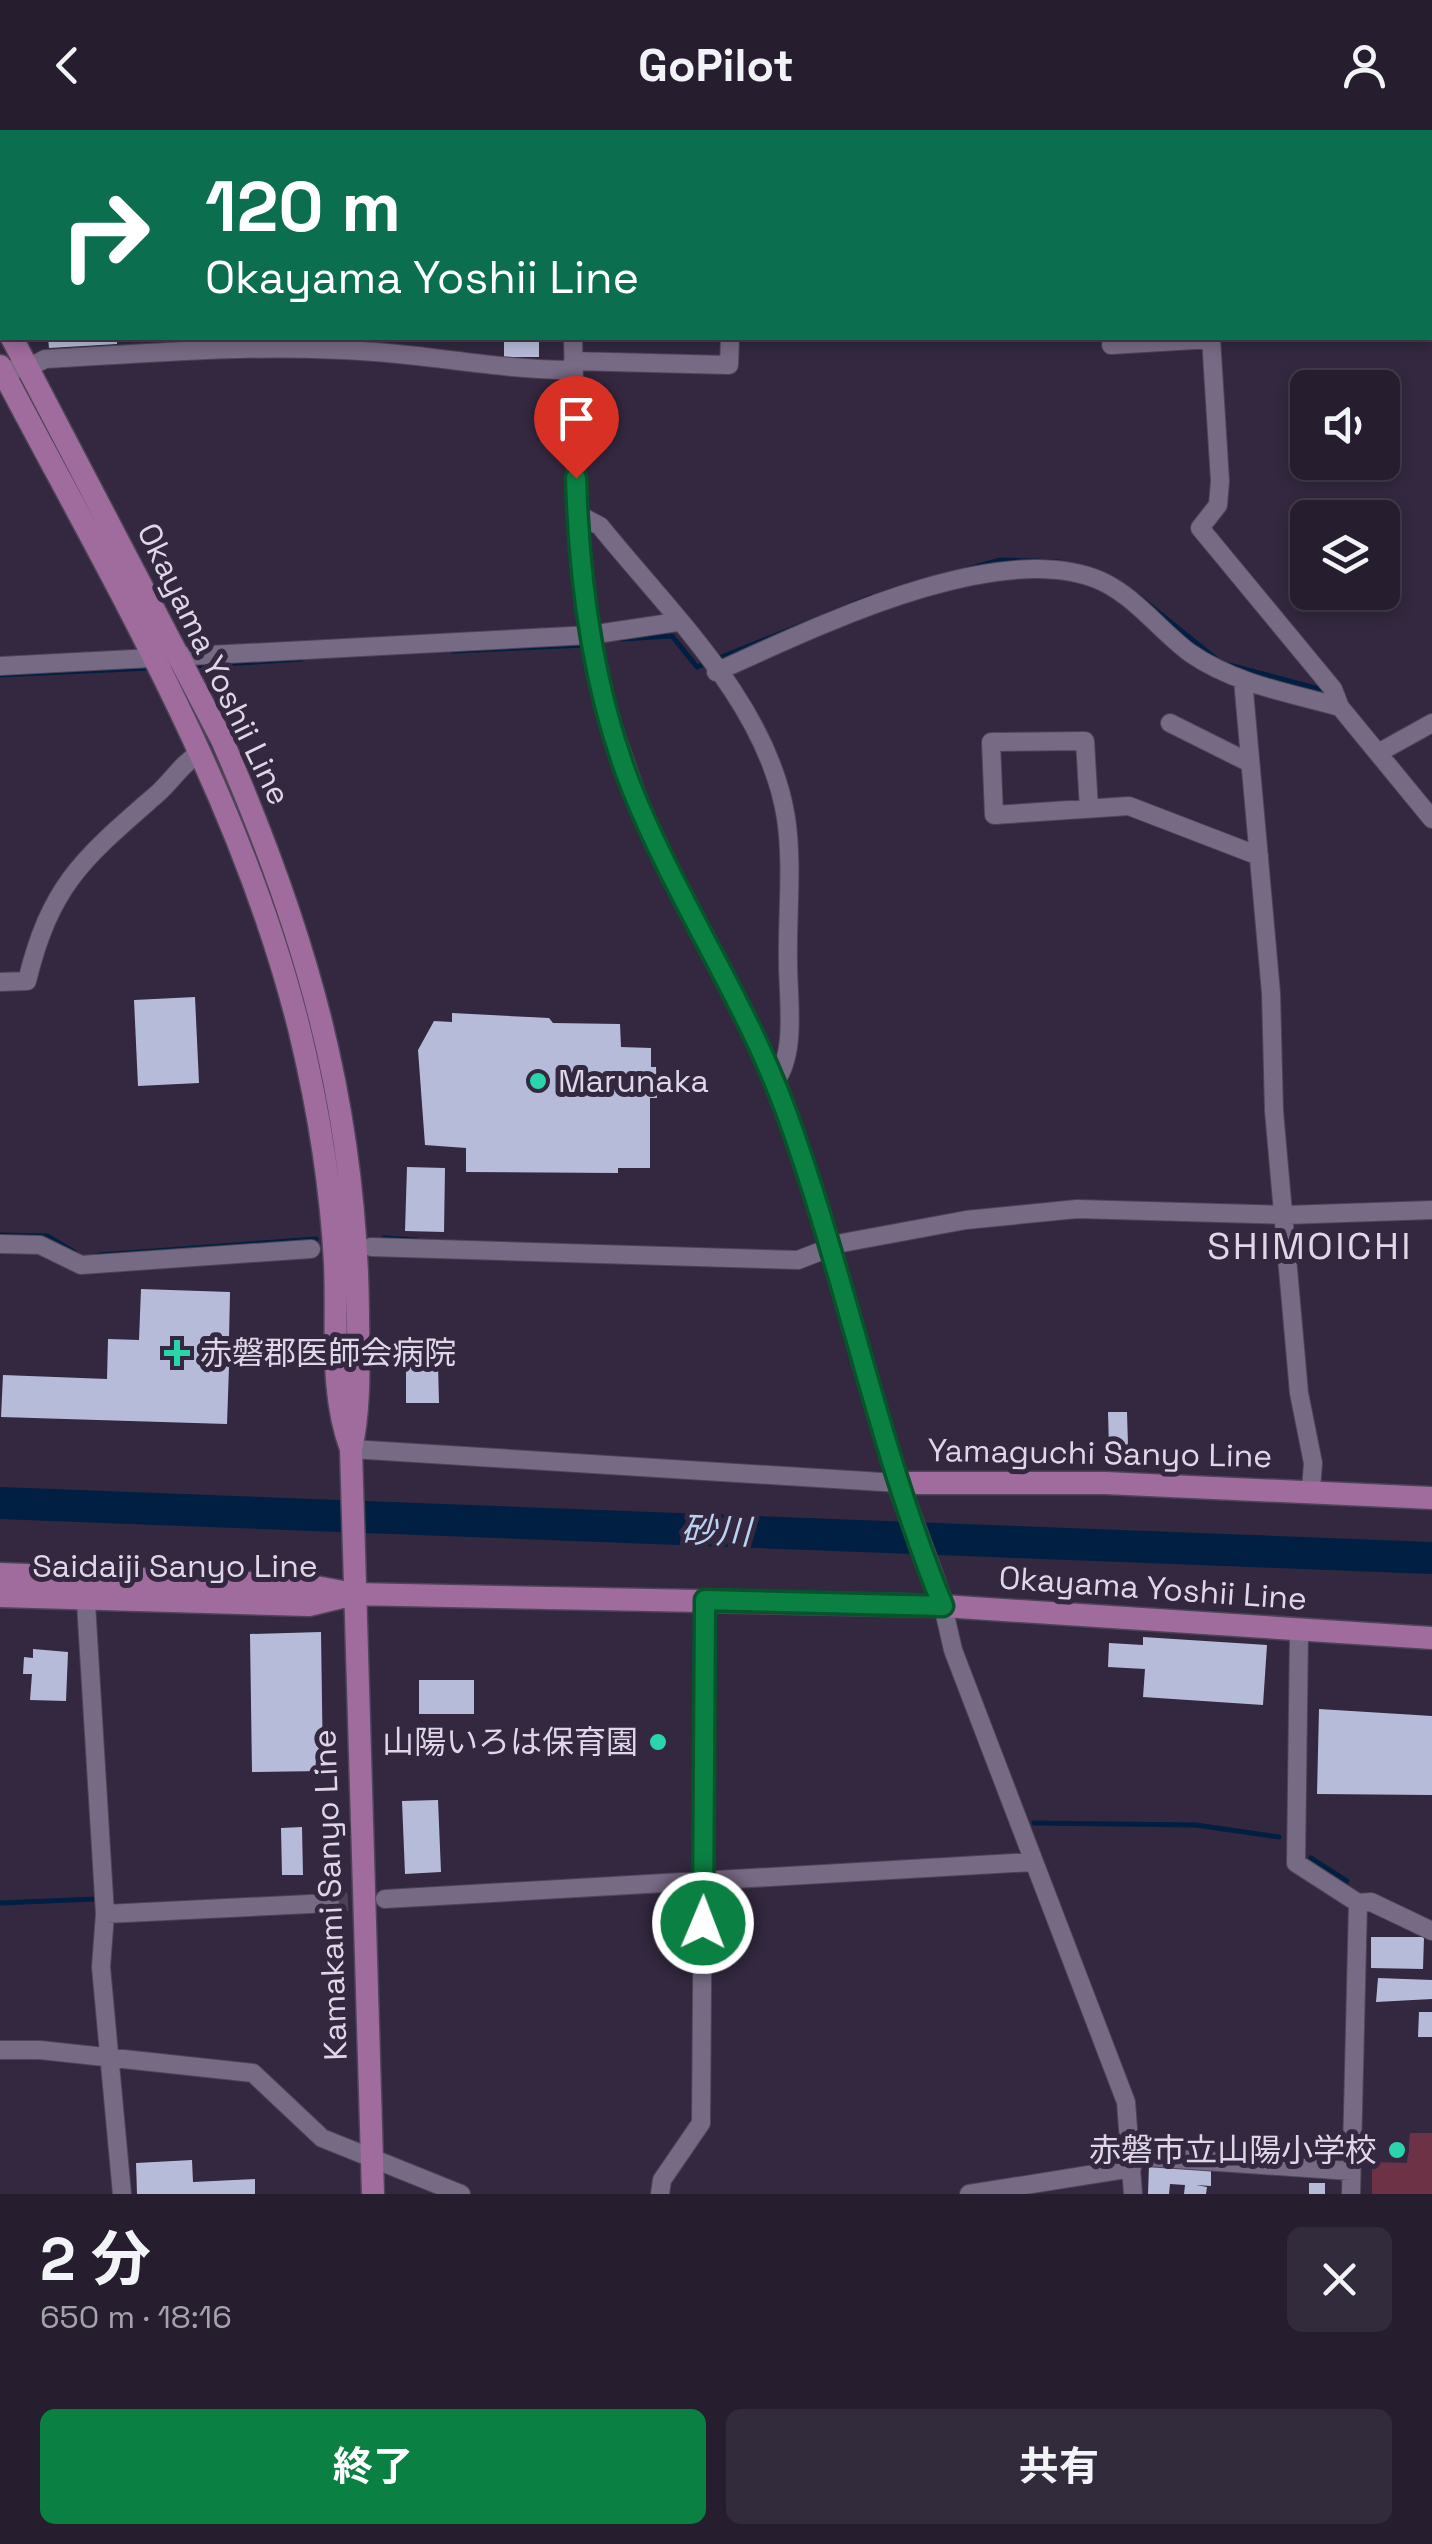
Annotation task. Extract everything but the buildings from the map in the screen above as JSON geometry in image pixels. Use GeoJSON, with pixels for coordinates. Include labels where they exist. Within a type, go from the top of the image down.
{"type":"FeatureCollection","features":[{"type":"Feature","properties":{"kind":"main road","name":"Okayama Yoshii Line"},"geometry":{"type":"LineString","coordinates":[[13,340],[167,659],[262,898],[300,1031],[320,1123],[335,1261],[338,1414],[350,1450]]}},
{"type":"Feature","properties":{"kind":"main road","name":"Okayama Yoshii Line"},"geometry":{"type":"LineString","coordinates":[[1,369],[249,803],[286,899],[325,1023],[345,1122],[358,1261],[358,1415],[350,1450],[354,1594],[943,1606],[1432,1638]]}},
{"type":"Feature","properties":{"kind":"main road","name":"Yamaguchi Sanyo Line"},"geometry":{"type":"LineString","coordinates":[[943,1606],[902,1492],[1311,1489],[1432,1498]]}},
{"type":"Feature","properties":{"kind":"main road","name":"Saidaiji Sanyo Line"},"geometry":{"type":"LineString","coordinates":[[0,1574],[85,1588]]}},
{"type":"Feature","properties":{"kind":"main road","name":"Saidaiji Sanyo Line"},"geometry":{"type":"LineString","coordinates":[[0,1596],[85,1588],[305,1585],[354,1594]]}},
{"type":"Feature","properties":{"kind":"main road","name":"Kamakami Sanyo Line"},"geometry":{"type":"LineString","coordinates":[[354,1594],[372,2194]]}},
{"type":"Feature","properties":{"kind":"street"},"geometry":{"type":"LineString","coordinates":[[350,1450],[902,1492],[807,1171],[775,1082],[630,785],[605,704],[590,636],[577,514],[572,340]]}},
{"type":"Feature","properties":{"kind":"street"},"geometry":{"type":"LineString","coordinates":[[1,369],[185,344],[372,352],[509,370],[730,365],[730,340]]}},
{"type":"Feature","properties":{"kind":"street"},"geometry":{"type":"LineString","coordinates":[[1111,345],[1183,340]]}},
{"type":"Feature","properties":{"kind":"street"},"geometry":{"type":"LineString","coordinates":[[1212,340],[1220,481],[1218,505],[1200,528],[1333,689],[1340,707],[1432,819]]}},
{"type":"Feature","properties":{"kind":"street"},"geometry":{"type":"LineString","coordinates":[[577,514],[600,526],[759,730],[786,820],[788,1016],[785,1069],[775,1082]]}},
{"type":"Feature","properties":{"kind":"street"},"geometry":{"type":"LineString","coordinates":[[716,672],[818,626],[921,590],[1002,568],[1053,569],[1102,582],[1158,622],[1188,651],[1243,680],[1340,707]]}},
{"type":"Feature","properties":{"kind":"street"},"geometry":{"type":"LineString","coordinates":[[0,666],[590,636],[677,622]]}},
{"type":"Feature","properties":{"kind":"street"},"geometry":{"type":"LineString","coordinates":[[1243,680],[1271,993],[1274,1111],[1299,1394],[1313,1463],[1311,1489]]}},
{"type":"Feature","properties":{"kind":"street"},"geometry":{"type":"LineString","coordinates":[[1170,723],[1250,763]]}},
{"type":"Feature","properties":{"kind":"street"},"geometry":{"type":"LineString","coordinates":[[1378,752],[1432,723]]}},
{"type":"Feature","properties":{"kind":"street"},"geometry":{"type":"LineString","coordinates":[[1089,809],[1085,741],[990,742],[994,815],[1089,809],[1129,806],[1258,856]]}},
{"type":"Feature","properties":{"kind":"street"},"geometry":{"type":"LineString","coordinates":[[0,982],[27,981],[40,927],[65,884],[94,850],[165,787],[178,766],[201,752]]}},
{"type":"Feature","properties":{"kind":"street"},"geometry":{"type":"LineString","coordinates":[[371,1248],[798,1260],[830,1252],[842,1244],[966,1220],[1077,1209],[1286,1215],[1432,1210]]}},
{"type":"Feature","properties":{"kind":"street"},"geometry":{"type":"LineString","coordinates":[[0,1244],[40,1244],[81,1265],[311,1249]]}},
{"type":"Feature","properties":{"kind":"street"},"geometry":{"type":"LineString","coordinates":[[85,1588],[105,1914],[100,1967],[122,2194]]}},
{"type":"Feature","properties":{"kind":"street"},"geometry":{"type":"LineString","coordinates":[[660,2194],[662,2180],[701,2123],[705,1600]]}},
{"type":"Feature","properties":{"kind":"street"},"geometry":{"type":"LineString","coordinates":[[943,1606],[953,1650],[1126,2102],[1133,2194]]}},
{"type":"Feature","properties":{"kind":"street"},"geometry":{"type":"LineString","coordinates":[[1300,1631],[1296,1863],[1358,1903],[1371,1902],[1432,1931]]}},
{"type":"Feature","properties":{"kind":"street"},"geometry":{"type":"LineString","coordinates":[[385,1899],[1033,1862]]}},
{"type":"Feature","properties":{"kind":"street"},"geometry":{"type":"LineString","coordinates":[[105,1914],[330,1903]]}},
{"type":"Feature","properties":{"kind":"street"},"geometry":{"type":"LineString","coordinates":[[1350,2194],[1358,1903]]}},
{"type":"Feature","properties":{"kind":"street"},"geometry":{"type":"LineString","coordinates":[[0,2050],[253,2073],[322,2138],[461,2194]]}},
{"type":"Feature","properties":{"kind":"street"},"geometry":{"type":"LineString","coordinates":[[970,2194],[1132,2162],[1350,2170]]}},
{"type":"Feature","properties":{"kind":"shaded area"},"geometry":{"type":"Polygon","coordinates":[[[1410,2133],[1432,2133],[1432,2194],[1372,2194],[1372,2162],[1407,2163],[1410,2133]]]}},
{"type":"Feature","properties":{"kind":"waterway"},"geometry":{"type":"LineString","coordinates":[[968,569],[1000,560],[1060,562]]}},
{"type":"Feature","properties":{"kind":"waterway"},"geometry":{"type":"LineString","coordinates":[[1138,596],[1215,658]]}},
{"type":"Feature","properties":{"kind":"waterway"},"geometry":{"type":"LineString","coordinates":[[621,639],[672,636],[697,667],[871,597]]}},
{"type":"Feature","properties":{"kind":"waterway"},"geometry":{"type":"LineString","coordinates":[[452,651],[585,645]]}},
{"type":"Feature","properties":{"kind":"waterway"},"geometry":{"type":"LineString","coordinates":[[192,666],[301,659]]}},
{"type":"Feature","properties":{"kind":"waterway"},"geometry":{"type":"LineString","coordinates":[[1229,665],[1323,690]]}},
{"type":"Feature","properties":{"kind":"waterway"},"geometry":{"type":"LineString","coordinates":[[0,675],[151,668]]}},
{"type":"Feature","properties":{"kind":"waterway"},"geometry":{"type":"LineString","coordinates":[[0,1235],[47,1236],[74,1252]]}},
{"type":"Feature","properties":{"kind":"waterway"},"geometry":{"type":"LineString","coordinates":[[384,1238],[417,1240]]}},
{"type":"Feature","properties":{"kind":"waterway"},"geometry":{"type":"LineString","coordinates":[[99,1255],[316,1239]]}},
{"type":"Feature","properties":{"kind":"waterway","name":"砂川"},"geometry":{"type":"LineString","coordinates":[[0,1503],[1432,1558]]}},
{"type":"Feature","properties":{"kind":"waterway"},"geometry":{"type":"LineString","coordinates":[[1034,1823],[1196,1825],[1279,1837]]}},
{"type":"Feature","properties":{"kind":"waterway"},"geometry":{"type":"LineString","coordinates":[[1311,1858],[1347,1881]]}},
{"type":"Feature","properties":{"kind":"waterway"},"geometry":{"type":"LineString","coordinates":[[0,1903],[95,1899]]}},
{"type":"Feature","properties":{"kind":"tunnel"},"geometry":{"type":"LineString","coordinates":[[330,1903],[375,1900]]}},
{"type":"Feature","properties":{"kind":"place","name":"Marunaka"},"geometry":{"type":"Point","coordinates":[538,1081]}},
{"type":"Feature","properties":{"kind":"place","name":"赤磐郡医師会病院"},"geometry":{"type":"Point","coordinates":[177,1353]}},
{"type":"Feature","properties":{"kind":"place","name":"山陽いろは保育園"},"geometry":{"type":"Point","coordinates":[658,1742]}},
{"type":"Feature","properties":{"kind":"place","name":"赤磐市立山陽小学校"},"geometry":{"type":"Point","coordinates":[1397,2150]}},
{"type":"Feature","properties":{"kind":"district","name":"SHIMOICHI"},"geometry":{"type":"Point","coordinates":[1310,1246]}},
{"type":"Feature","properties":{"kind":"route"},"geometry":{"type":"LineString","coordinates":[[576,478],[590,636],[605,704],[630,785],[775,1082],[807,1171],[898,1483],[943,1606],[705,1600],[703,1923]]}}]}
